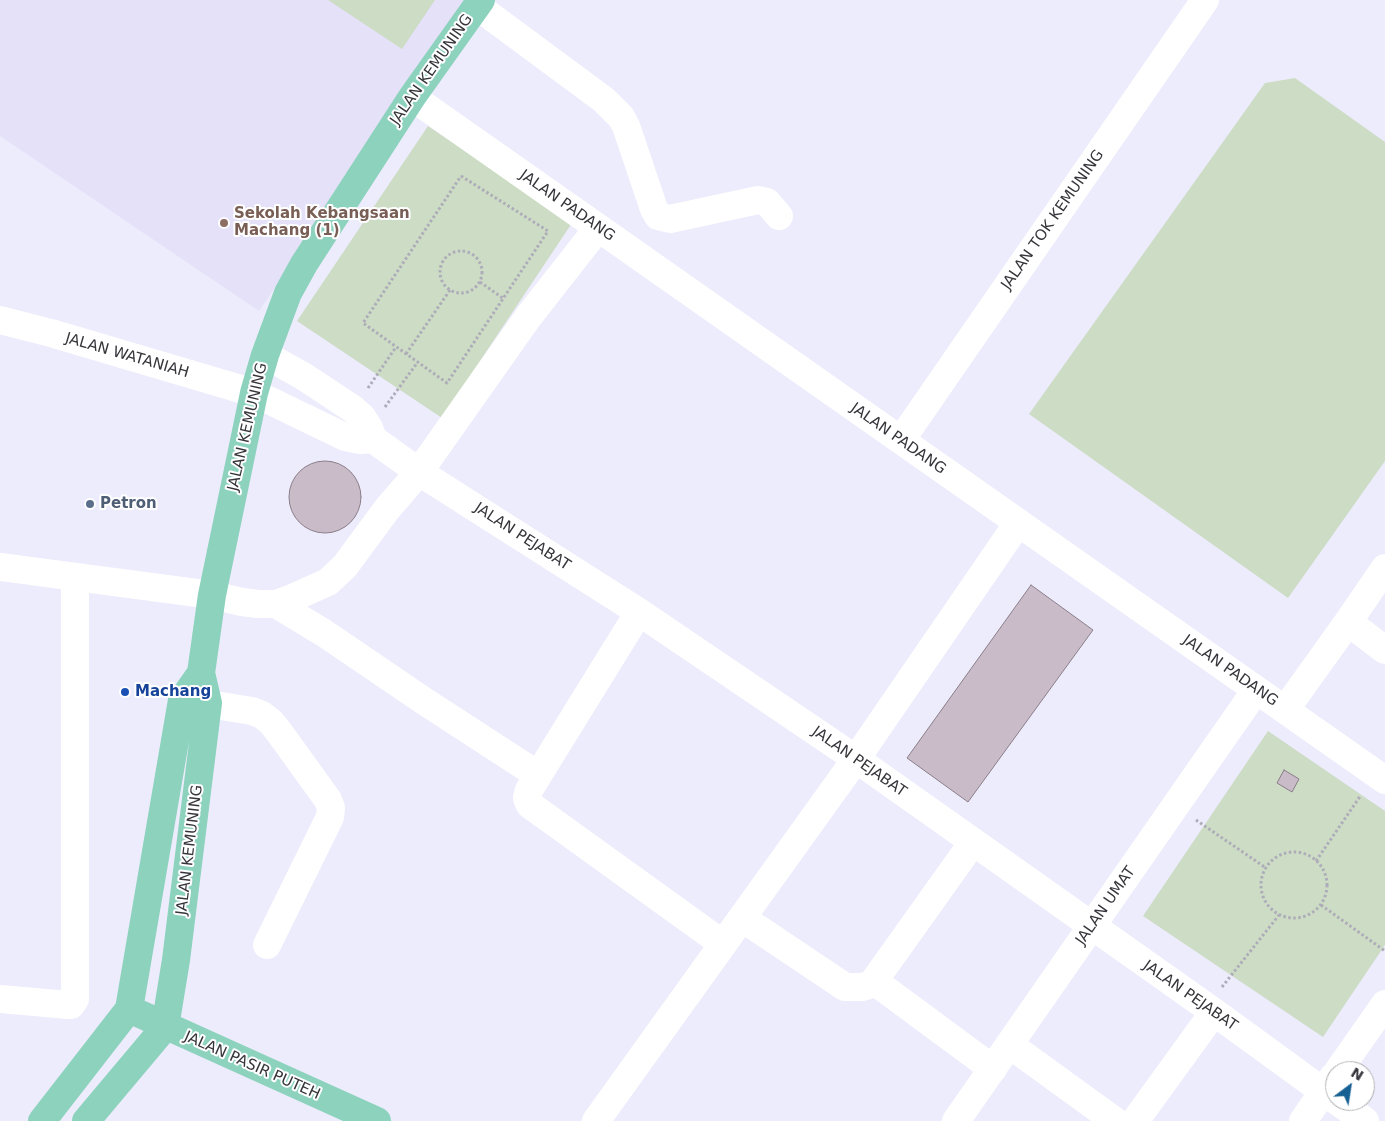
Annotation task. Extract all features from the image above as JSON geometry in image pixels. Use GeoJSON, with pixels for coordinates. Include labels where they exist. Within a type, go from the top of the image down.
{"type":"FeatureCollection","features":[{"type":"Feature","properties":{"kind":"main road","name":"JALAN KEMUNING"},"geometry":{"type":"LineString","coordinates":[[129,1009],[201,673],[212,595],[254,393],[265,355],[288,293],[304,264],[412,98],[479,3]]}},
{"type":"Feature","properties":{"kind":"main road","name":"JALAN KEMUNING"},"geometry":{"type":"LineString","coordinates":[[165,1027],[176,960],[195,701]]}},
{"type":"Feature","properties":{"kind":"main road","name":"JALAN PASIR PUTEH"},"geometry":{"type":"LineString","coordinates":[[129,1009],[165,1027],[377,1121]]}},
{"type":"Feature","properties":{"kind":"main road"},"geometry":{"type":"LineString","coordinates":[[42,1121],[129,1009]]}},
{"type":"Feature","properties":{"kind":"main road"},"geometry":{"type":"LineString","coordinates":[[86,1121],[165,1027]]}},
{"type":"Feature","properties":{"kind":"street","name":"JALAN TOK KEMUNING"},"geometry":{"type":"LineString","coordinates":[[900,440],[1205,0]]}},
{"type":"Feature","properties":{"kind":"street"},"geometry":{"type":"LineString","coordinates":[[479,3],[604,100],[621,117],[626,126],[658,216],[670,219],[758,200],[767,202],[779,216]]}},
{"type":"Feature","properties":{"kind":"street","name":"JALAN PADANG"},"geometry":{"type":"LineString","coordinates":[[412,98],[1380,777]]}},
{"type":"Feature","properties":{"kind":"street"},"geometry":{"type":"LineString","coordinates":[[0,566],[212,595],[258,604],[276,604],[328,582],[345,566],[387,509],[420,472],[529,316],[598,228]]}},
{"type":"Feature","properties":{"kind":"street","name":"JALAN WATANIAH"},"geometry":{"type":"LineString","coordinates":[[0,320],[51,333],[254,393]]}},
{"type":"Feature","properties":{"kind":"street","name":"JALAN PEJABAT"},"geometry":{"type":"LineString","coordinates":[[265,355],[303,376],[420,472],[639,612],[856,759],[1210,1010],[1325,1082]]}},
{"type":"Feature","properties":{"kind":"street"},"geometry":{"type":"LineString","coordinates":[[254,393],[345,437],[360,440],[365,425]]}},
{"type":"Feature","properties":{"kind":"street"},"geometry":{"type":"LineString","coordinates":[[596,1121],[856,759],[1018,523]]}},
{"type":"Feature","properties":{"kind":"street"},"geometry":{"type":"LineString","coordinates":[[1285,710],[1385,568]]}},
{"type":"Feature","properties":{"kind":"street"},"geometry":{"type":"LineString","coordinates":[[0,999],[71,1005],[75,999],[76,577]]}},
{"type":"Feature","properties":{"kind":"street"},"geometry":{"type":"LineString","coordinates":[[276,604],[324,633],[424,701],[538,774]]}},
{"type":"Feature","properties":{"kind":"street"},"geometry":{"type":"LineString","coordinates":[[639,612],[538,774],[527,794],[527,798],[530,805],[723,944]]}},
{"type":"Feature","properties":{"kind":"street"},"geometry":{"type":"LineString","coordinates":[[1348,622],[1385,650]]}},
{"type":"Feature","properties":{"kind":"street","name":"JALAN UMAT"},"geometry":{"type":"LineString","coordinates":[[956,1121],[1256,690]]}},
{"type":"Feature","properties":{"kind":"street"},"geometry":{"type":"LineString","coordinates":[[195,701],[252,711],[262,715],[271,722],[328,800],[331,808],[330,818],[267,945]]}},
{"type":"Feature","properties":{"kind":"street"},"geometry":{"type":"LineString","coordinates":[[742,918],[845,988],[869,985],[874,981],[973,842]]}},
{"type":"Feature","properties":{"kind":"street"},"geometry":{"type":"LineString","coordinates":[[874,981],[993,1069]]}},
{"type":"Feature","properties":{"kind":"street"},"geometry":{"type":"LineString","coordinates":[[1350,1061],[1385,1004]]}},
{"type":"Feature","properties":{"kind":"street"},"geometry":{"type":"LineString","coordinates":[[1135,1121],[1210,1010]]}},
{"type":"Feature","properties":{"kind":"street"},"geometry":{"type":"LineString","coordinates":[[1010,1045],[1115,1121]]}},
{"type":"Feature","properties":{"kind":"street"},"geometry":{"type":"LineString","coordinates":[[1303,1121],[1325,1098]]}},
{"type":"Feature","properties":{"kind":"street","name":"JALAN PEJABAT"},"geometry":{"type":"LineString","coordinates":[[1356,1111],[1365,1121]]}},
{"type":"Feature","properties":{"kind":"path"},"geometry":{"type":"LineString","coordinates":[[461,176],[548,231],[447,383],[396,348],[363,323],[461,176]]}},
{"type":"Feature","properties":{"kind":"path"},"geometry":{"type":"LineString","coordinates":[[467,251],[474,255],[482,268],[480,282],[470,292],[456,293],[450,290],[440,278],[442,263],[446,256],[452,252],[467,251]]}},
{"type":"Feature","properties":{"kind":"path"},"geometry":{"type":"LineString","coordinates":[[480,282],[529,316]]}},
{"type":"Feature","properties":{"kind":"path"},"geometry":{"type":"LineString","coordinates":[[406,354],[450,290]]}},
{"type":"Feature","properties":{"kind":"path"},"geometry":{"type":"LineString","coordinates":[[365,425],[396,348]]}},
{"type":"Feature","properties":{"kind":"path"},"geometry":{"type":"LineString","coordinates":[[365,425],[418,363]]}},
{"type":"Feature","properties":{"kind":"path"},"geometry":{"type":"LineString","coordinates":[[1316,861],[1380,777]]}},
{"type":"Feature","properties":{"kind":"path"},"geometry":{"type":"LineString","coordinates":[[1176,806],[1266,868]]}},
{"type":"Feature","properties":{"kind":"path"},"geometry":{"type":"LineString","coordinates":[[1299,853],[1316,861],[1323,868],[1326,877],[1326,896],[1321,905],[1314,912],[1297,918],[1279,915],[1271,909],[1262,894],[1261,885],[1262,876],[1272,860],[1280,855],[1299,853]]}},
{"type":"Feature","properties":{"kind":"path"},"geometry":{"type":"LineString","coordinates":[[1321,905],[1385,951]]}},
{"type":"Feature","properties":{"kind":"path"},"geometry":{"type":"LineString","coordinates":[[1210,1010],[1279,915]]}},
{"type":"Feature","properties":{"kind":"shaded area","name":"Sekolah Kebangsaan Machang (1)"},"geometry":{"type":"Polygon","coordinates":[[[0,0],[471,0],[259,311],[0,136],[0,0]]]}},
{"type":"Feature","properties":{"kind":"green space"},"geometry":{"type":"Polygon","coordinates":[[[328,0],[435,0],[402,49],[328,0]]]}},
{"type":"Feature","properties":{"kind":"green space"},"geometry":{"type":"Polygon","coordinates":[[[1295,78],[1385,142],[1385,461],[1288,598],[1029,414],[1265,83],[1295,78]]]}},
{"type":"Feature","properties":{"kind":"green space"},"geometry":{"type":"Polygon","coordinates":[[[428,126],[572,223],[442,418],[297,321],[428,126]]]}},
{"type":"Feature","properties":{"kind":"green space"},"geometry":{"type":"Polygon","coordinates":[[[1268,731],[1385,811],[1385,945],[1323,1037],[1143,916],[1268,731]]]}},
{"type":"Feature","properties":{"kind":"building"},"geometry":{"type":"Polygon","coordinates":[[[332,461],[351,471],[359,483],[361,497],[359,511],[351,523],[339,531],[318,533],[299,523],[291,511],[289,490],[299,471],[311,463],[332,461]]]}},
{"type":"Feature","properties":{"kind":"building"},"geometry":{"type":"Polygon","coordinates":[[[1031,585],[1093,630],[968,802],[907,758],[1031,585]]]}},
{"type":"Feature","properties":{"kind":"building"},"geometry":{"type":"Polygon","coordinates":[[[1284,770],[1299,779],[1292,792],[1277,783],[1284,770]]]}},
{"type":"Feature","properties":{"kind":"place","name":"Sekolah Kebangsaan Machang (1)"},"geometry":{"type":"Point","coordinates":[224,223]}},
{"type":"Feature","properties":{"kind":"place","name":"Petron"},"geometry":{"type":"Point","coordinates":[90,504]}},
{"type":"Feature","properties":{"kind":"place","name":"Machang"},"geometry":{"type":"Point","coordinates":[125,692]}}]}
